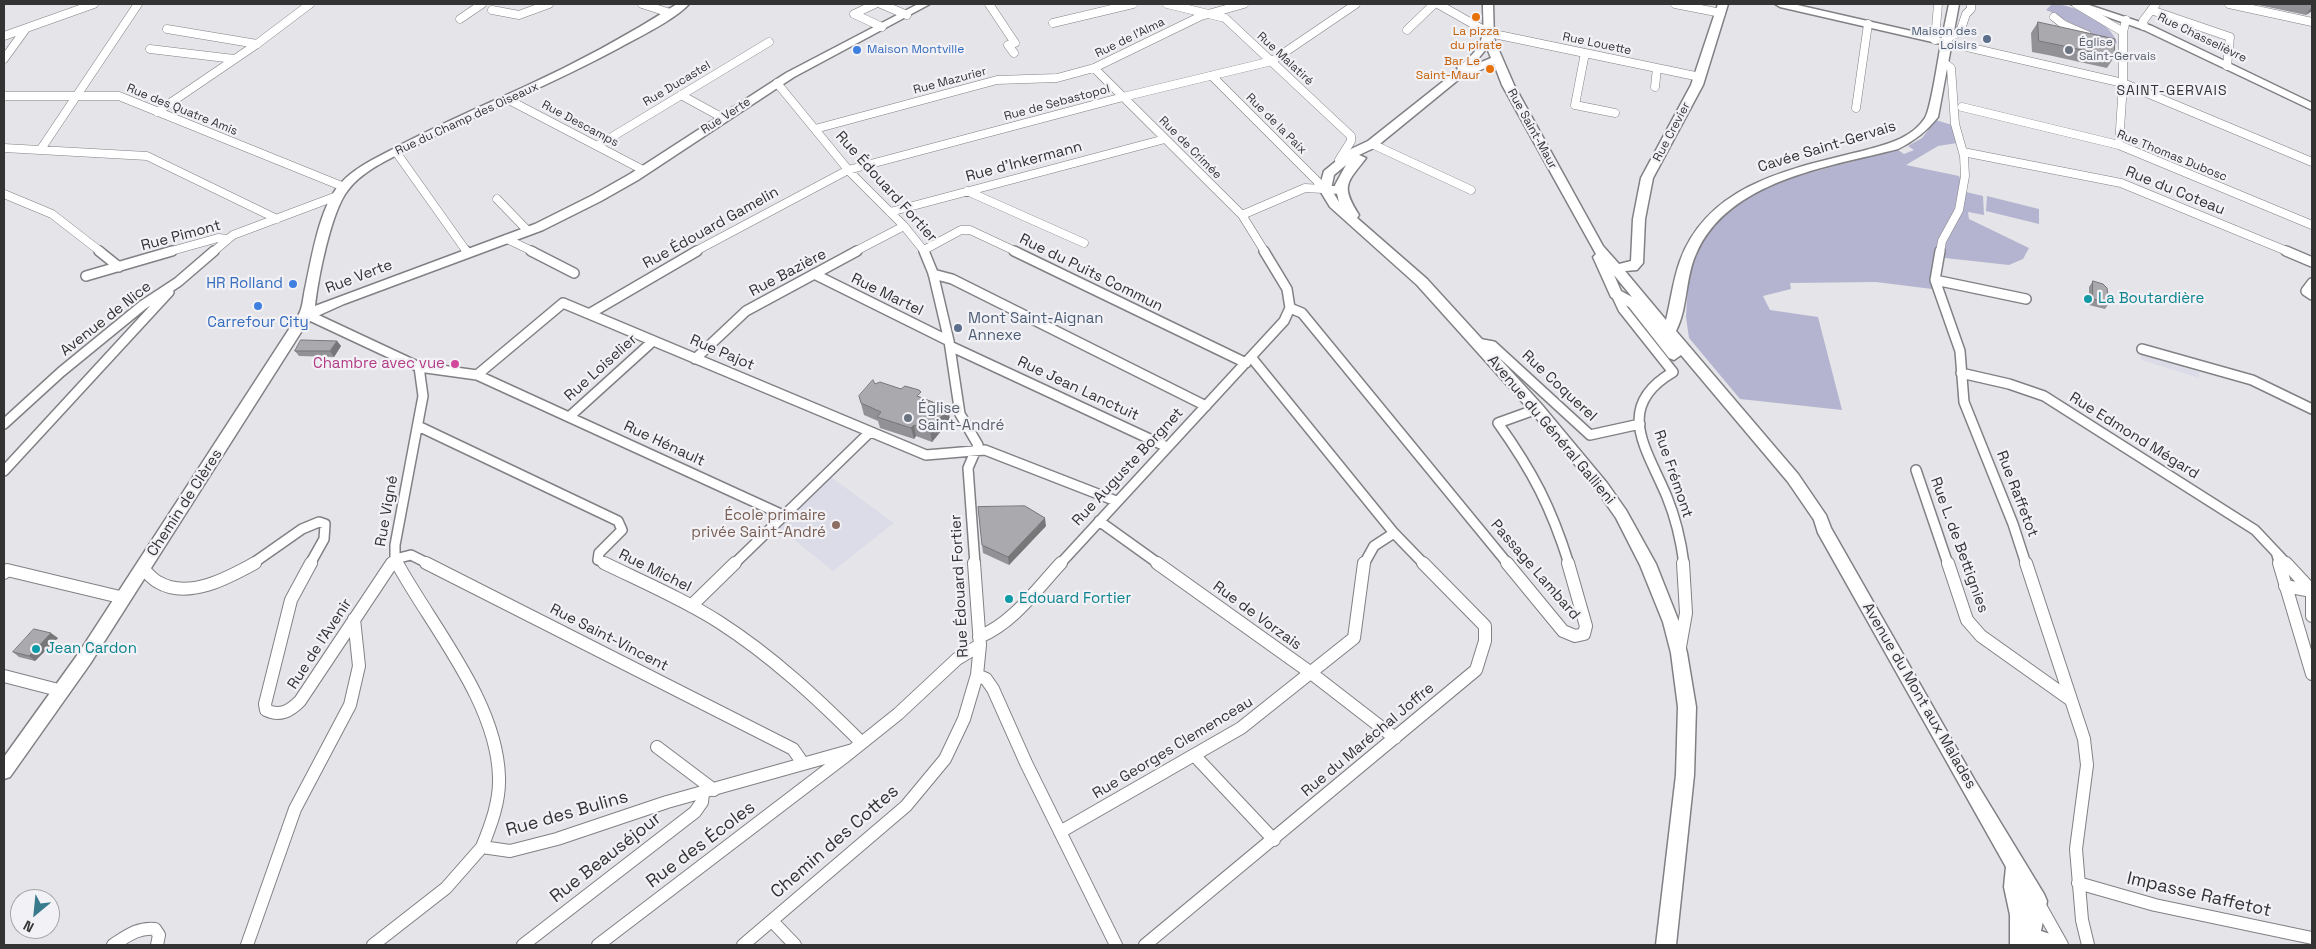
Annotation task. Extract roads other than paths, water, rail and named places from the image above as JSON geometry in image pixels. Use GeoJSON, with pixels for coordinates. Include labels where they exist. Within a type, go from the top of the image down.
{"type":"FeatureCollection","features":[{"type":"Feature","properties":{"kind":"street"},"geometry":{"type":"LineString","coordinates":[[4,36],[94,4]]}},
{"type":"Feature","properties":{"kind":"street"},"geometry":{"type":"LineString","coordinates":[[41,149],[138,4]]}},
{"type":"Feature","properties":{"kind":"street"},"geometry":{"type":"LineString","coordinates":[[157,112],[257,44],[310,4]]}},
{"type":"Feature","properties":{"kind":"street"},"geometry":{"type":"LineString","coordinates":[[460,19],[482,4]]}},
{"type":"Feature","properties":{"kind":"street"},"geometry":{"type":"LineString","coordinates":[[492,10],[519,14],[549,4]]}},
{"type":"Feature","properties":{"kind":"street"},"geometry":{"type":"LineString","coordinates":[[642,4],[670,13]]}},
{"type":"Feature","properties":{"kind":"street","name":"Rue du Champ des Oiseaux"},"geometry":{"type":"LineString","coordinates":[[340,192],[372,165],[448,125],[604,52],[684,4]]}},
{"type":"Feature","properties":{"kind":"street"},"geometry":{"type":"LineString","coordinates":[[875,4],[854,14],[882,27]]}},
{"type":"Feature","properties":{"kind":"street"},"geometry":{"type":"LineString","coordinates":[[880,4],[907,15]]}},
{"type":"Feature","properties":{"kind":"street","name":"Rue Verte"},"geometry":{"type":"LineString","coordinates":[[308,315],[339,301],[528,231],[597,198],[628,181],[777,83],[925,4]]}},
{"type":"Feature","properties":{"kind":"street"},"geometry":{"type":"LineString","coordinates":[[989,4],[1015,43],[1008,45],[1014,53]]}},
{"type":"Feature","properties":{"kind":"street"},"geometry":{"type":"LineString","coordinates":[[1053,23],[1133,4]]}},
{"type":"Feature","properties":{"kind":"street","name":"Rue Malatiré"},"geometry":{"type":"LineString","coordinates":[[1167,4],[1225,18],[1272,61],[1351,136],[1351,141],[1339,160],[1343,168]]}},
{"type":"Feature","properties":{"kind":"street"},"geometry":{"type":"LineString","coordinates":[[1199,4],[1213,14]]}},
{"type":"Feature","properties":{"kind":"street","name":"Rue de l'Alma"},"geometry":{"type":"LineString","coordinates":[[1123,97],[1094,68],[1201,16],[1244,4]]}},
{"type":"Feature","properties":{"kind":"street"},"geometry":{"type":"LineString","coordinates":[[1272,61],[1356,4]]}},
{"type":"Feature","properties":{"kind":"street"},"geometry":{"type":"LineString","coordinates":[[1407,30],[1434,4]]}},
{"type":"Feature","properties":{"kind":"street","name":"Rue Louette"},"geometry":{"type":"LineString","coordinates":[[1438,4],[1489,36],[1585,53],[1700,77]]}},
{"type":"Feature","properties":{"kind":"street","name":"Rue Saint-Maur"},"geometry":{"type":"LineString","coordinates":[[1488,4],[1489,36],[1497,59],[1516,100],[1598,248],[1601,265],[1611,272],[1664,331]]}},
{"type":"Feature","properties":{"kind":"street"},"geometry":{"type":"LineString","coordinates":[[1675,4],[1722,8]]}},
{"type":"Feature","properties":{"kind":"street"},"geometry":{"type":"LineString","coordinates":[[1780,4],[1935,40],[1948,40],[1960,32],[1971,4]]}},
{"type":"Feature","properties":{"kind":"street"},"geometry":{"type":"LineString","coordinates":[[1935,40],[1938,4]]}},
{"type":"Feature","properties":{"kind":"street","name":"Cavée Saint-Gervais"},"geometry":{"type":"LineString","coordinates":[[1664,331],[1671,329],[1683,271],[1690,252],[1706,224],[1722,207],[1738,195],[1776,178],[1908,140],[1921,131],[1932,117],[1954,4]]}},
{"type":"Feature","properties":{"kind":"street"},"geometry":{"type":"LineString","coordinates":[[2076,4],[2123,32]]}},
{"type":"Feature","properties":{"kind":"street","name":"Rue Chasselièvre"},"geometry":{"type":"LineString","coordinates":[[2076,4],[2144,26],[2312,107]]}},
{"type":"Feature","properties":{"kind":"street"},"geometry":{"type":"LineString","coordinates":[[2229,4],[2312,22]]}},
{"type":"Feature","properties":{"kind":"street"},"geometry":{"type":"LineString","coordinates":[[2144,26],[2143,22],[2153,7],[2230,37],[2227,66]]}},
{"type":"Feature","properties":{"kind":"street","name":"Rue Crevier"},"geometry":{"type":"LineString","coordinates":[[1611,272],[1632,267],[1637,263],[1639,219],[1647,178],[1700,77],[1722,8]]}},
{"type":"Feature","properties":{"kind":"street"},"geometry":{"type":"LineString","coordinates":[[2054,17],[2064,25],[2099,40]]}},
{"type":"Feature","properties":{"kind":"street"},"geometry":{"type":"LineString","coordinates":[[2119,145],[2123,83],[2119,49],[2126,20]]}},
{"type":"Feature","properties":{"kind":"street"},"geometry":{"type":"LineString","coordinates":[[1856,108],[1868,24]]}},
{"type":"Feature","properties":{"kind":"street"},"geometry":{"type":"LineString","coordinates":[[167,29],[257,44]]}},
{"type":"Feature","properties":{"kind":"street"},"geometry":{"type":"LineString","coordinates":[[4,59],[25,30]]}},
{"type":"Feature","properties":{"kind":"street"},"geometry":{"type":"LineString","coordinates":[[1454,78],[1455,73],[1472,62],[1489,36]]}},
{"type":"Feature","properties":{"kind":"street","name":"Rue Ducastel"},"geometry":{"type":"LineString","coordinates":[[597,146],[769,42]]}},
{"type":"Feature","properties":{"kind":"street"},"geometry":{"type":"LineString","coordinates":[[1966,47],[2123,83],[2312,162]]}},
{"type":"Feature","properties":{"kind":"street"},"geometry":{"type":"LineString","coordinates":[[150,48],[234,60]]}},
{"type":"Feature","properties":{"kind":"street"},"geometry":{"type":"LineString","coordinates":[[1585,53],[1575,105],[1615,113]]}},
{"type":"Feature","properties":{"kind":"street"},"geometry":{"type":"LineString","coordinates":[[1358,223],[1334,204],[1325,189],[1328,174],[1343,168],[1368,151],[1372,144],[1454,78],[1497,59]]}},
{"type":"Feature","properties":{"kind":"street","name":"Rue de Sebastopol"},"geometry":{"type":"LineString","coordinates":[[848,170],[1123,97],[1272,61]]}},
{"type":"Feature","properties":{"kind":"street"},"geometry":{"type":"LineString","coordinates":[[1943,62],[1951,68],[1954,124],[1963,152],[1965,176],[1959,210],[1942,241],[1934,280],[2026,298]]}},
{"type":"Feature","properties":{"kind":"street","name":"Rue Mazurier"},"geometry":{"type":"LineString","coordinates":[[815,129],[997,80],[1057,78],[1094,68]]}},
{"type":"Feature","properties":{"kind":"street"},"geometry":{"type":"LineString","coordinates":[[1654,87],[1657,68]]}},
{"type":"Feature","properties":{"kind":"street","name":"Rue de la Paix"},"geometry":{"type":"LineString","coordinates":[[1212,76],[1325,189]]}},
{"type":"Feature","properties":{"kind":"street","name":"Rue Édouard Fortier"},"geometry":{"type":"LineString","coordinates":[[777,83],[848,170],[904,226],[924,250],[933,274],[950,343],[960,414],[978,445],[968,468],[979,641],[977,675]]}},
{"type":"Feature","properties":{"kind":"street"},"geometry":{"type":"LineString","coordinates":[[681,95],[724,118]]}},
{"type":"Feature","properties":{"kind":"street","name":"Rue des Quatre Amis"},"geometry":{"type":"LineString","coordinates":[[4,96],[119,96],[200,129],[340,192]]}},
{"type":"Feature","properties":{"kind":"street","name":"Rue de Crimée"},"geometry":{"type":"LineString","coordinates":[[1123,97],[1242,215],[1287,289],[1290,308]]}},
{"type":"Feature","properties":{"kind":"street","name":"Rue Descamps"},"geometry":{"type":"LineString","coordinates":[[507,99],[643,170]]}},
{"type":"Feature","properties":{"kind":"street","name":"Rue Thomas Dubosc"},"geometry":{"type":"LineString","coordinates":[[1962,106],[2119,145],[2312,225]]}},
{"type":"Feature","properties":{"kind":"street","name":"Rue d'Inkermann"},"geometry":{"type":"LineString","coordinates":[[890,212],[1165,138]]}},
{"type":"Feature","properties":{"kind":"street"},"geometry":{"type":"LineString","coordinates":[[1372,144],[1471,190]]}},
{"type":"Feature","properties":{"kind":"street"},"geometry":{"type":"LineString","coordinates":[[4,148],[146,156],[277,219]]}},
{"type":"Feature","properties":{"kind":"street"},"geometry":{"type":"LineString","coordinates":[[396,152],[467,253]]}},
{"type":"Feature","properties":{"kind":"street","name":"Rue du Coteau"},"geometry":{"type":"LineString","coordinates":[[1963,152],[2121,183],[2312,262]]}},
{"type":"Feature","properties":{"kind":"street"},"geometry":{"type":"LineString","coordinates":[[1343,168],[1341,190],[1347,207],[1358,223]]}},
{"type":"Feature","properties":{"kind":"street","name":"Rue Édouard Gamelin"},"geometry":{"type":"LineString","coordinates":[[589,314],[658,272],[848,170]]}},
{"type":"Feature","properties":{"kind":"street"},"geometry":{"type":"LineString","coordinates":[[1242,215],[1305,188],[1341,190]]}},
{"type":"Feature","properties":{"kind":"street"},"geometry":{"type":"LineString","coordinates":[[967,191],[1084,242]]}},
{"type":"Feature","properties":{"kind":"street"},"geometry":{"type":"LineString","coordinates":[[340,192],[321,246],[308,303],[308,315],[419,367]]}},
{"type":"Feature","properties":{"kind":"street","name":"Rue Pimont"},"geometry":{"type":"LineString","coordinates":[[86,276],[218,238],[228,239],[239,232],[277,219],[340,192]]}},
{"type":"Feature","properties":{"kind":"street"},"geometry":{"type":"LineString","coordinates":[[4,194],[52,214],[119,267]]}},
{"type":"Feature","properties":{"kind":"street"},"geometry":{"type":"LineString","coordinates":[[497,199],[528,231]]}},
{"type":"Feature","properties":{"kind":"street","name":"Avenue du Général Gallieni"},"geometry":{"type":"LineString","coordinates":[[1358,223],[1422,282],[1537,409],[1602,487],[1621,514],[1648,564],[1660,592],[1679,653],[1687,707],[1686,775],[1666,945]]}},
{"type":"Feature","properties":{"kind":"street","name":"Rue Bazière"},"geometry":{"type":"LineString","coordinates":[[695,358],[746,311],[904,226]]}},
{"type":"Feature","properties":{"kind":"street","name":"Rue du Puits Commun"},"geometry":{"type":"LineString","coordinates":[[924,250],[961,230],[970,230],[1248,360]]}},
{"type":"Feature","properties":{"kind":"street","name":"Avenue de Nice"},"geometry":{"type":"LineString","coordinates":[[4,424],[68,366],[144,305],[178,282],[228,239]]}},
{"type":"Feature","properties":{"kind":"street"},"geometry":{"type":"LineString","coordinates":[[507,239],[574,273]]}},
{"type":"Feature","properties":{"kind":"street","name":"Rue Saint-Maur"},"geometry":{"type":"LineString","coordinates":[[1611,272],[1616,294]]}},
{"type":"Feature","properties":{"kind":"street","name":"Rue Martel"},"geometry":{"type":"LineString","coordinates":[[814,274],[950,343]]}},
{"type":"Feature","properties":{"kind":"street"},"geometry":{"type":"LineString","coordinates":[[933,274],[952,278],[1206,406]]}},
{"type":"Feature","properties":{"kind":"street","name":"Rue Raffetot"},"geometry":{"type":"LineString","coordinates":[[1934,280],[1960,351],[1964,402],[2013,524],[2084,739],[2087,765],[2076,850],[2078,882],[2088,945]]}},
{"type":"Feature","properties":{"kind":"street"},"geometry":{"type":"LineString","coordinates":[[4,471],[178,282]]}},
{"type":"Feature","properties":{"kind":"street"},"geometry":{"type":"LineString","coordinates":[[2312,283],[2306,291],[2312,295]]}},
{"type":"Feature","properties":{"kind":"street"},"geometry":{"type":"LineString","coordinates":[[1616,294],[1634,304],[1664,331]]}},
{"type":"Feature","properties":{"kind":"street"},"geometry":{"type":"LineString","coordinates":[[1616,294],[1623,309],[1673,372],[1657,382],[1642,399],[1639,412],[1640,424]]}},
{"type":"Feature","properties":{"kind":"street","name":"Rue Pajot"},"geometry":{"type":"LineString","coordinates":[[477,375],[563,303],[926,455],[976,450],[995,453],[1116,501]]}},
{"type":"Feature","properties":{"kind":"street","name":"Rue Auguste Borgnet"},"geometry":{"type":"LineString","coordinates":[[979,641],[1010,618],[1284,321],[1290,308]]}},
{"type":"Feature","properties":{"kind":"street","name":"Passage Lambard"},"geometry":{"type":"LineString","coordinates":[[1290,308],[1302,313],[1563,631],[1575,636],[1584,634],[1586,626],[1564,549],[1539,487],[1521,456],[1498,423],[1537,409]]}},
{"type":"Feature","properties":{"kind":"street","name":"Chemin de Clères"},"geometry":{"type":"LineString","coordinates":[[4,771],[62,691],[124,598],[298,326],[308,315]]}},
{"type":"Feature","properties":{"kind":"street","name":"Avenue du Mont aux Malades"},"geometry":{"type":"LineString","coordinates":[[1664,331],[1659,338],[1789,489],[1812,520],[1823,529],[2037,901]]}},
{"type":"Feature","properties":{"kind":"street","name":"Rue Loiselier"},"geometry":{"type":"LineString","coordinates":[[569,417],[653,341]]}},
{"type":"Feature","properties":{"kind":"street","name":"Rue Jean Lanctuit"},"geometry":{"type":"LineString","coordinates":[[950,343],[1167,447]]}},
{"type":"Feature","properties":{"kind":"street","name":"Rue Coquerel"},"geometry":{"type":"LineString","coordinates":[[1477,343],[1493,346],[1590,435],[1598,435],[1640,424]]}},
{"type":"Feature","properties":{"kind":"street"},"geometry":{"type":"LineString","coordinates":[[2142,349],[2252,380],[2312,409]]}},
{"type":"Feature","properties":{"kind":"street"},"geometry":{"type":"LineString","coordinates":[[1248,360],[1388,522],[1394,533]]}},
{"type":"Feature","properties":{"kind":"street","name":"Rue Hénault"},"geometry":{"type":"LineString","coordinates":[[419,367],[477,375],[783,515]]}},
{"type":"Feature","properties":{"kind":"street","name":"Rue Vigné"},"geometry":{"type":"LineString","coordinates":[[419,367],[423,396],[395,545],[395,559],[475,698],[494,744],[500,776],[490,825],[482,847]]}},
{"type":"Feature","properties":{"kind":"street","name":"Rue Edmond Mégard"},"geometry":{"type":"LineString","coordinates":[[1961,372],[2010,384],[2044,396],[2255,530],[2268,540],[2277,552],[2306,581],[2312,591]]}},
{"type":"Feature","properties":{"kind":"street","name":"Rue Frémont"},"geometry":{"type":"LineString","coordinates":[[1640,424],[1672,510],[1683,559],[1686,614],[1679,653]]}},
{"type":"Feature","properties":{"kind":"street","name":"Rue Michel"},"geometry":{"type":"LineString","coordinates":[[418,426],[618,521],[622,530],[599,553],[598,560],[691,606],[736,634],[793,677],[858,746]]}},
{"type":"Feature","properties":{"kind":"street"},"geometry":{"type":"LineString","coordinates":[[691,606],[870,432]]}},
{"type":"Feature","properties":{"kind":"street","name":"Rue L. de Bettignies"},"geometry":{"type":"LineString","coordinates":[[1916,470],[1967,620],[1981,636],[2071,700]]}},
{"type":"Feature","properties":{"kind":"street","name":"Rue de Vorzais"},"geometry":{"type":"LineString","coordinates":[[1099,521],[1311,673],[1395,738]]}},
{"type":"Feature","properties":{"kind":"street","name":"Rue de l'Avenir"},"geometry":{"type":"LineString","coordinates":[[143,569],[157,582],[173,587],[194,587],[216,581],[256,562],[309,525],[319,522],[324,524],[326,529],[324,539],[291,600],[280,633],[265,704],[266,710],[272,714],[280,715],[290,711],[300,702],[395,559]]}},
{"type":"Feature","properties":{"kind":"street","name":"Rue Georges Clemenceau"},"geometry":{"type":"LineString","coordinates":[[1060,832],[1241,728],[1354,638],[1358,620],[1363,562],[1374,546],[1394,533]]}},
{"type":"Feature","properties":{"kind":"street","name":"Rue du Maréchal Joffre"},"geometry":{"type":"LineString","coordinates":[[1145,945],[1473,674],[1486,634],[1485,626],[1394,533]]}},
{"type":"Feature","properties":{"kind":"street","name":"Rue Edmond Mégard"},"geometry":{"type":"LineString","coordinates":[[2277,552],[2285,586],[2312,674]]}},
{"type":"Feature","properties":{"kind":"street","name":"Rue Saint-Vincent"},"geometry":{"type":"LineString","coordinates":[[395,559],[411,555],[418,557],[793,749],[802,762]]}},
{"type":"Feature","properties":{"kind":"street"},"geometry":{"type":"LineString","coordinates":[[4,573],[7,570],[124,598]]}},
{"type":"Feature","properties":{"kind":"street"},"geometry":{"type":"LineString","coordinates":[[2285,586],[2312,591],[2312,616]]}},
{"type":"Feature","properties":{"kind":"street"},"geometry":{"type":"LineString","coordinates":[[247,945],[295,809],[350,705],[359,666],[354,619]]}},
{"type":"Feature","properties":{"kind":"street","name":"Rue des Bulins"},"geometry":{"type":"LineString","coordinates":[[825,772],[898,714],[979,641]]}},
{"type":"Feature","properties":{"kind":"street"},"geometry":{"type":"LineString","coordinates":[[977,675],[986,679],[993,689],[1026,763],[1116,945]]}},
{"type":"Feature","properties":{"kind":"street","name":"Chemin des Cottes"},"geometry":{"type":"LineString","coordinates":[[743,945],[906,806],[945,758],[964,719],[977,675]]}},
{"type":"Feature","properties":{"kind":"street"},"geometry":{"type":"LineString","coordinates":[[4,676],[62,691]]}},
{"type":"Feature","properties":{"kind":"street","name":"Rue des Bulins"},"geometry":{"type":"LineString","coordinates":[[482,847],[510,851],[858,746]]}},
{"type":"Feature","properties":{"kind":"street"},"geometry":{"type":"LineString","coordinates":[[657,747],[709,792]]}},
{"type":"Feature","properties":{"kind":"street"},"geometry":{"type":"LineString","coordinates":[[1194,755],[1274,840]]}},
{"type":"Feature","properties":{"kind":"street"},"geometry":{"type":"LineString","coordinates":[[802,762],[810,762],[825,772]]}},
{"type":"Feature","properties":{"kind":"street","name":"Rue des Écoles"},"geometry":{"type":"LineString","coordinates":[[598,945],[825,772]]}},
{"type":"Feature","properties":{"kind":"street","name":"Rue Beauséjour"},"geometry":{"type":"LineString","coordinates":[[523,945],[695,812],[709,792]]}},
{"type":"Feature","properties":{"kind":"street"},"geometry":{"type":"LineString","coordinates":[[373,945],[448,884],[468,866],[482,847]]}},
{"type":"Feature","properties":{"kind":"street"},"geometry":{"type":"LineString","coordinates":[[2016,863],[2014,887],[2024,943]]}},
{"type":"Feature","properties":{"kind":"street","name":"Impasse Raffetot"},"geometry":{"type":"LineString","coordinates":[[2078,882],[2155,905],[2312,938]]}},
{"type":"Feature","properties":{"kind":"street"},"geometry":{"type":"LineString","coordinates":[[2024,943],[2037,901]]}},
{"type":"Feature","properties":{"kind":"street"},"geometry":{"type":"LineString","coordinates":[[2037,901],[2062,945]]}},
{"type":"Feature","properties":{"kind":"street"},"geometry":{"type":"LineString","coordinates":[[772,921],[795,945]]}},
{"type":"Feature","properties":{"kind":"street"},"geometry":{"type":"LineString","coordinates":[[113,945],[138,929],[147,927],[155,929],[159,935],[158,945]]}},
{"type":"Feature","properties":{"kind":"street"},"geometry":{"type":"LineString","coordinates":[[2024,943],[2040,940],[2055,945]]}},
{"type":"Feature","properties":{"kind":"place","name":"La pizza du pirate"},"geometry":{"type":"Point","coordinates":[1476,17]}},
{"type":"Feature","properties":{"kind":"place","name":"Maison des Loisirs"},"geometry":{"type":"Point","coordinates":[1987,39]}},
{"type":"Feature","properties":{"kind":"place","name":"Maison Montville"},"geometry":{"type":"Point","coordinates":[857,50]}},
{"type":"Feature","properties":{"kind":"place","name":"Église Saint-Gervais"},"geometry":{"type":"Point","coordinates":[2069,50]}},
{"type":"Feature","properties":{"kind":"place","name":"Bar Le Saint-Maur"},"geometry":{"type":"Point","coordinates":[1490,69]}},
{"type":"Feature","properties":{"kind":"place","name":"HR Rolland"},"geometry":{"type":"Point","coordinates":[293,284]}},
{"type":"Feature","properties":{"kind":"place","name":"La Boutardière"},"geometry":{"type":"Point","coordinates":[2088,299]}},
{"type":"Feature","properties":{"kind":"place","name":"Carrefour City"},"geometry":{"type":"Point","coordinates":[258,306]}},
{"type":"Feature","properties":{"kind":"place","name":"Mont Saint-Aignan Annexe"},"geometry":{"type":"Point","coordinates":[958,328]}},
{"type":"Feature","properties":{"kind":"place","name":"Chambre avec vue"},"geometry":{"type":"Point","coordinates":[455,364]}},
{"type":"Feature","properties":{"kind":"place","name":"Église Saint-André"},"geometry":{"type":"Point","coordinates":[908,418]}},
{"type":"Feature","properties":{"kind":"place","name":"École primaire privée Saint-André"},"geometry":{"type":"Point","coordinates":[836,525]}},
{"type":"Feature","properties":{"kind":"place","name":"Edouard Fortier"},"geometry":{"type":"Point","coordinates":[1009,599]}},
{"type":"Feature","properties":{"kind":"place","name":"Jean Cardon"},"geometry":{"type":"Point","coordinates":[36,649]}},
{"type":"Feature","properties":{"kind":"district","name":"SAINT-GERVAIS"},"geometry":{"type":"Point","coordinates":[2172,91]}}]}
